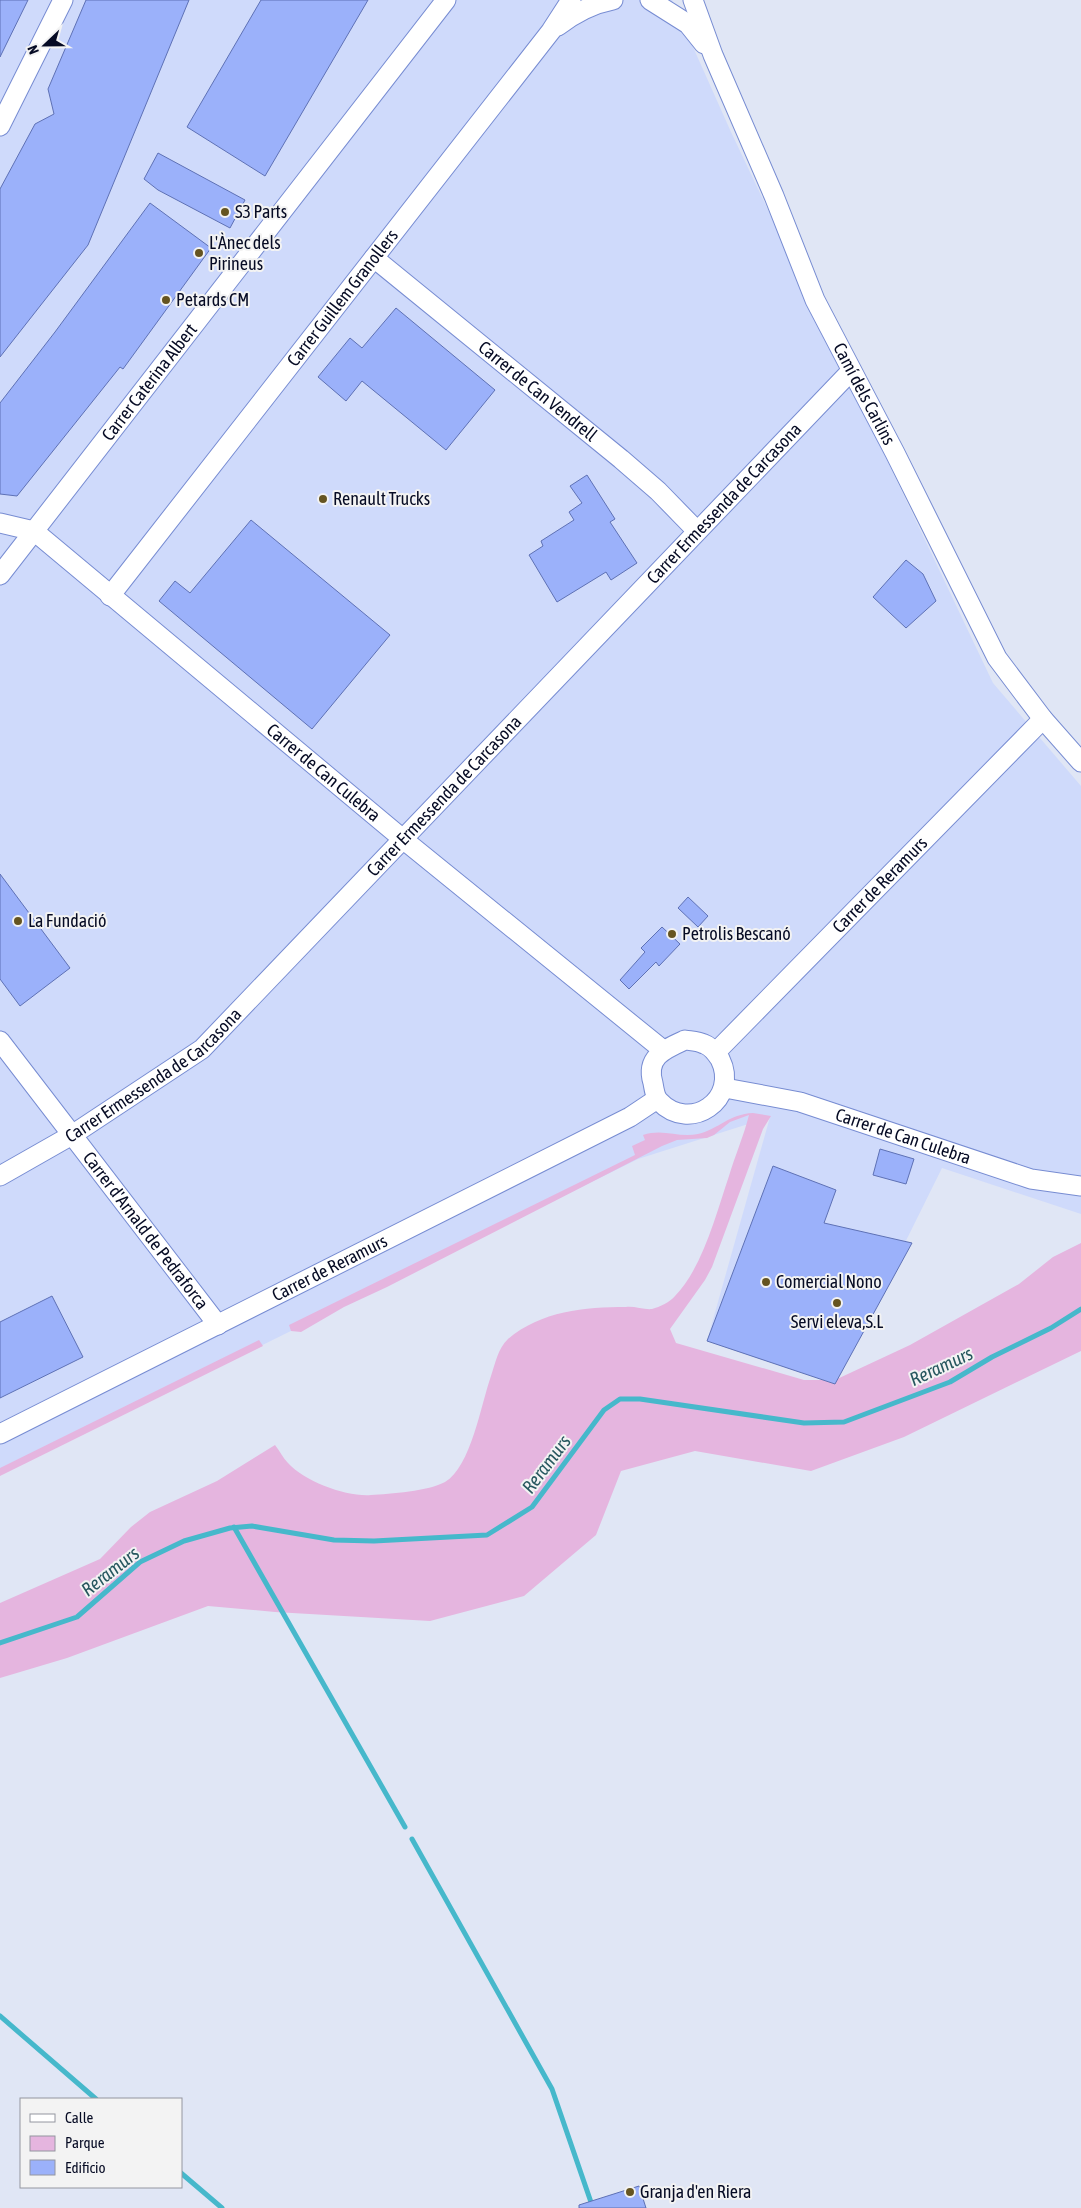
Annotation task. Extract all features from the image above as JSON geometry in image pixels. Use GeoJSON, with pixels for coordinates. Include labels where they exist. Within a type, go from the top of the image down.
{"type":"FeatureCollection","features":[{"type":"Feature","properties":{"kind":"street"},"geometry":{"type":"LineString","coordinates":[[0,126],[62,0]]}},
{"type":"Feature","properties":{"kind":"street","name":"Carrer Caterina Albert"},"geometry":{"type":"LineString","coordinates":[[0,576],[446,0]]}},
{"type":"Feature","properties":{"kind":"street","name":"Carrer Guillem Granollers"},"geometry":{"type":"LineString","coordinates":[[110,596],[552,31],[571,0]]}},
{"type":"Feature","properties":{"kind":"street"},"geometry":{"type":"LineString","coordinates":[[552,31],[574,14],[598,3],[613,0]]}},
{"type":"Feature","properties":{"kind":"street"},"geometry":{"type":"LineString","coordinates":[[650,0],[688,24],[713,55]]}},
{"type":"Feature","properties":{"kind":"street","name":"Camí dels Carlins"},"geometry":{"type":"LineString","coordinates":[[693,0],[713,55],[774,196],[815,300],[895,453],[997,658],[1043,718],[1081,762]]}},
{"type":"Feature","properties":{"kind":"street","name":"Carrer de Can Vendrell"},"geometry":{"type":"LineString","coordinates":[[374,258],[621,459],[658,491],[697,531]]}},
{"type":"Feature","properties":{"kind":"street","name":"Carrer Ermessenda de Carcasona"},"geometry":{"type":"LineString","coordinates":[[0,1176],[72,1135],[202,1050],[851,371]]}},
{"type":"Feature","properties":{"kind":"street"},"geometry":{"type":"LineString","coordinates":[[0,524],[34,531]]}},
{"type":"Feature","properties":{"kind":"street","name":"Carrer de Can Culebra"},"geometry":{"type":"LineString","coordinates":[[34,531],[404,840],[663,1050]]}},
{"type":"Feature","properties":{"kind":"street","name":"Carrer de Reramurs"},"geometry":{"type":"LineString","coordinates":[[716,1052],[1043,718]]}},
{"type":"Feature","properties":{"kind":"street"},"geometry":{"type":"LineString","coordinates":[[685,1040],[704,1044],[716,1052],[725,1071],[725,1088],[707,1110],[685,1116],[671,1112],[657,1099],[650,1076],[652,1063],[663,1050],[685,1040]]}},
{"type":"Feature","properties":{"kind":"street","name":"Carrer d'Arnald de Pedraforca"},"geometry":{"type":"LineString","coordinates":[[0,1041],[218,1325]]}},
{"type":"Feature","properties":{"kind":"street","name":"Carrer de Can Culebra"},"geometry":{"type":"LineString","coordinates":[[725,1088],[800,1102],[1030,1179],[1081,1186]]}},
{"type":"Feature","properties":{"kind":"street","name":"Carrer de Reramurs"},"geometry":{"type":"LineString","coordinates":[[0,1434],[630,1117],[657,1099]]}},
{"type":"Feature","properties":{"kind":"shaded area"},"geometry":{"type":"Polygon","coordinates":[[[0,0],[672,0],[731,132],[993,683],[1081,786],[1081,1214],[942,1168],[835,1384],[707,1341],[770,1117],[638,1159],[0,1475],[0,0]]]}},
{"type":"Feature","properties":{"kind":"green space"},"geometry":{"type":"Polygon","coordinates":[[[753,1113],[771,1116],[763,1129],[712,1267],[670,1329],[676,1343],[804,1380],[835,1380],[910,1345],[1019,1284],[1053,1257],[1081,1243],[1081,1351],[904,1437],[811,1471],[695,1451],[621,1471],[596,1535],[524,1596],[430,1621],[208,1606],[67,1658],[0,1678],[0,1603],[100,1559],[131,1527],[150,1512],[217,1481],[275,1445],[295,1470],[315,1482],[350,1494],[399,1493],[429,1488],[445,1482],[462,1463],[474,1434],[497,1356],[508,1339],[535,1322],[564,1312],[611,1307],[652,1309],[665,1304],[685,1284],[708,1239],[749,1115],[730,1122],[714,1135],[707,1138],[677,1140],[662,1146],[387,1287],[344,1307],[301,1332],[291,1331],[289,1325],[635,1155],[632,1146],[645,1140],[643,1135],[657,1132],[684,1135],[698,1134],[737,1116],[753,1113]]]}},
{"type":"Feature","properties":{"kind":"green space"},"geometry":{"type":"Polygon","coordinates":[[[259,1340],[263,1346],[0,1476],[0,1468],[259,1340]]]}},
{"type":"Feature","properties":{"kind":"building"},"geometry":{"type":"Polygon","coordinates":[[[0,0],[28,0],[0,57],[0,0]]]}},
{"type":"Feature","properties":{"kind":"building"},"geometry":{"type":"Polygon","coordinates":[[[86,0],[189,0],[88,245],[0,357],[0,189],[35,124],[54,114],[48,89],[86,0]]]}},
{"type":"Feature","properties":{"kind":"building"},"geometry":{"type":"Polygon","coordinates":[[[261,0],[368,0],[265,176],[187,127],[261,0]]]}},
{"type":"Feature","properties":{"kind":"building"},"geometry":{"type":"Polygon","coordinates":[[[158,153],[245,200],[230,228],[158,190],[144,179],[158,153]]]}},
{"type":"Feature","properties":{"kind":"building"},"geometry":{"type":"Polygon","coordinates":[[[150,203],[211,248],[123,369],[120,367],[17,496],[0,494],[0,403],[150,203]]]}},
{"type":"Feature","properties":{"kind":"building"},"geometry":{"type":"Polygon","coordinates":[[[396,308],[495,390],[446,450],[362,381],[346,401],[318,377],[350,338],[362,348],[396,308]]]}},
{"type":"Feature","properties":{"kind":"building"},"geometry":{"type":"Polygon","coordinates":[[[587,475],[615,519],[610,522],[637,563],[611,580],[606,572],[557,602],[529,555],[543,546],[541,541],[574,520],[569,512],[582,503],[570,486],[587,475]]]}},
{"type":"Feature","properties":{"kind":"building"},"geometry":{"type":"Polygon","coordinates":[[[251,520],[390,635],[312,729],[159,601],[175,581],[190,593],[251,520]]]}},
{"type":"Feature","properties":{"kind":"building"},"geometry":{"type":"Polygon","coordinates":[[[906,560],[923,574],[936,601],[906,628],[873,597],[906,560]]]}},
{"type":"Feature","properties":{"kind":"building","name":"La Fundació"},"geometry":{"type":"Polygon","coordinates":[[[0,874],[70,968],[20,1006],[0,979],[0,874]]]}},
{"type":"Feature","properties":{"kind":"building"},"geometry":{"type":"Polygon","coordinates":[[[688,897],[708,916],[698,927],[678,908],[688,897]]]}},
{"type":"Feature","properties":{"kind":"building"},"geometry":{"type":"Polygon","coordinates":[[[662,927],[680,944],[659,966],[656,962],[629,989],[620,980],[645,952],[641,948],[662,927]]]}},
{"type":"Feature","properties":{"kind":"building"},"geometry":{"type":"Polygon","coordinates":[[[880,1149],[914,1159],[906,1184],[873,1175],[880,1149]]]}},
{"type":"Feature","properties":{"kind":"building"},"geometry":{"type":"Polygon","coordinates":[[[773,1166],[836,1190],[824,1223],[912,1243],[835,1384],[707,1341],[773,1166]]]}},
{"type":"Feature","properties":{"kind":"building"},"geometry":{"type":"Polygon","coordinates":[[[52,1296],[83,1357],[0,1398],[0,1322],[52,1296]]]}},
{"type":"Feature","properties":{"kind":"building","name":"Granja d'en Riera"},"geometry":{"type":"Polygon","coordinates":[[[639,2186],[646,2208],[579,2208],[579,2205],[639,2186]]]}},
{"type":"Feature","properties":{"kind":"waterway","name":"Reramurs"},"geometry":{"type":"LineString","coordinates":[[0,1643],[77,1617],[140,1562],[184,1541],[230,1528],[252,1526],[334,1540],[374,1541],[487,1535],[532,1507],[604,1410],[620,1399],[640,1399],[804,1423],[844,1422],[950,1382],[992,1357],[1051,1328],[1081,1309]]}},
{"type":"Feature","properties":{"kind":"waterway"},"geometry":{"type":"LineString","coordinates":[[234,1527],[405,1827]]}},
{"type":"Feature","properties":{"kind":"waterway"},"geometry":{"type":"LineString","coordinates":[[412,1839],[552,2089],[593,2208]]}},
{"type":"Feature","properties":{"kind":"waterway"},"geometry":{"type":"LineString","coordinates":[[0,2016],[95,2098]]}},
{"type":"Feature","properties":{"kind":"waterway"},"geometry":{"type":"LineString","coordinates":[[182,2174],[222,2208]]}},
{"type":"Feature","properties":{"kind":"place","name":"S3 Parts"},"geometry":{"type":"Point","coordinates":[225,212]}},
{"type":"Feature","properties":{"kind":"place","name":"L'Ànec dels Pirineus"},"geometry":{"type":"Point","coordinates":[199,253]}},
{"type":"Feature","properties":{"kind":"place","name":"Petards CM"},"geometry":{"type":"Point","coordinates":[166,300]}},
{"type":"Feature","properties":{"kind":"place","name":"Renault Trucks"},"geometry":{"type":"Point","coordinates":[323,499]}},
{"type":"Feature","properties":{"kind":"place","name":"La Fundació"},"geometry":{"type":"Point","coordinates":[18,921]}},
{"type":"Feature","properties":{"kind":"place","name":"Petrolis Bescanó"},"geometry":{"type":"Point","coordinates":[672,934]}},
{"type":"Feature","properties":{"kind":"place","name":"Comercial Nono"},"geometry":{"type":"Point","coordinates":[766,1282]}},
{"type":"Feature","properties":{"kind":"place","name":"Servi eleva,S.L"},"geometry":{"type":"Point","coordinates":[837,1303]}},
{"type":"Feature","properties":{"kind":"place","name":"Granja d'en Riera"},"geometry":{"type":"Point","coordinates":[630,2192]}}]}
